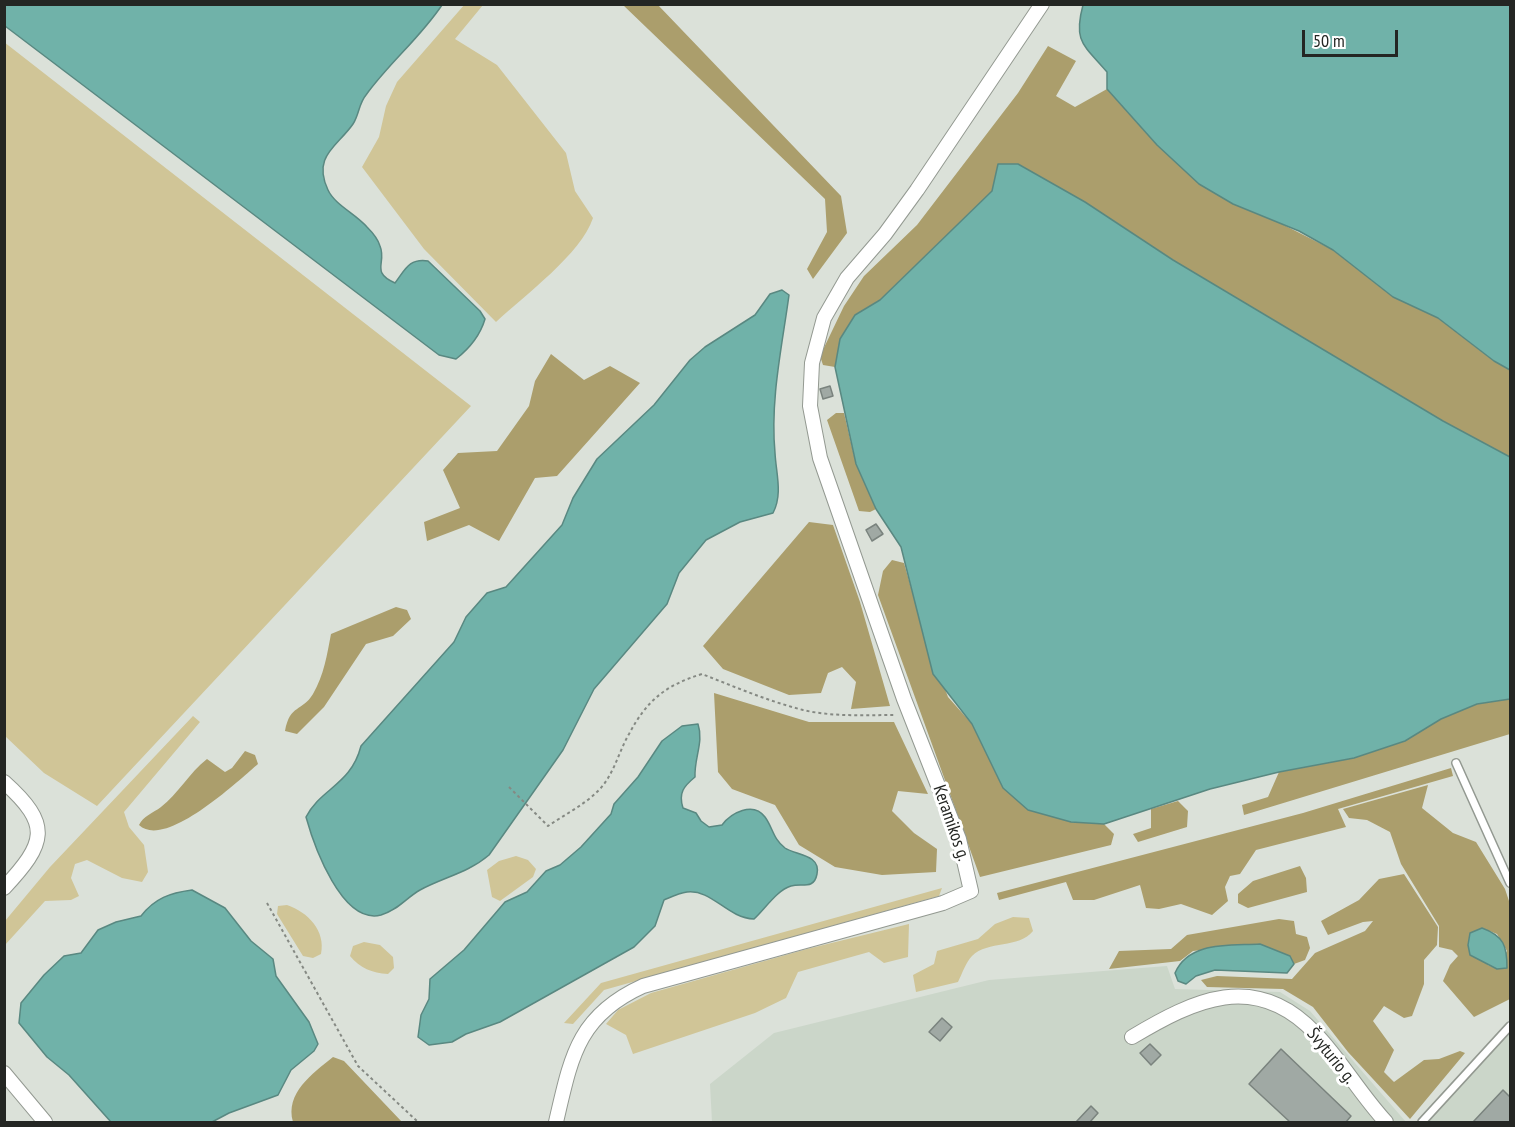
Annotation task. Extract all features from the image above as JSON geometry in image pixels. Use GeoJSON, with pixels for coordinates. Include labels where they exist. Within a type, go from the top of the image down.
{"type":"FeatureCollection","features":[{"type":"Feature","properties":{"kind":"street","name":"Keramikos g."},"geometry":{"type":"LineString","coordinates":[[556,1122],[572,1054],[595,1018],[626,994],[643,986],[943,903],[971,891],[959,839],[911,715],[820,458],[810,406],[812,363],[824,318],[852,272],[885,234],[917,190],[1042,4]]}},
{"type":"Feature","properties":{"kind":"street"},"geometry":{"type":"LineString","coordinates":[[4,782],[33,813],[39,828],[38,843],[21,871],[4,888]]}},
{"type":"Feature","properties":{"kind":"street","name":"Švyturio g."},"geometry":{"type":"LineString","coordinates":[[1132,1037],[1177,1011],[1223,996],[1249,996],[1272,1003],[1293,1013],[1315,1033],[1386,1122]]}},
{"type":"Feature","properties":{"kind":"street"},"geometry":{"type":"LineString","coordinates":[[4,1073],[45,1122]]}},
{"type":"Feature","properties":{"kind":"lane"},"geometry":{"type":"LineString","coordinates":[[1456,763],[1510,883]]}},
{"type":"Feature","properties":{"kind":"lane"},"geometry":{"type":"LineString","coordinates":[[1422,1122],[1510,1026]]}},
{"type":"Feature","properties":{"kind":"path"},"geometry":{"type":"LineString","coordinates":[[509,787],[548,826],[597,792],[621,754],[628,735],[649,704],[674,683],[702,674],[762,697],[805,710],[842,716],[911,715]]}},
{"type":"Feature","properties":{"kind":"path"},"geometry":{"type":"LineString","coordinates":[[267,903],[358,1066],[418,1122]]}},
{"type":"Feature","properties":{"kind":"shaded area"},"geometry":{"type":"Polygon","coordinates":[[[465,4],[483,5],[455,39],[497,65],[566,153],[575,191],[593,218],[587,232],[565,260],[496,322],[424,249],[362,167],[379,137],[386,106],[397,82],[465,4]]]}},
{"type":"Feature","properties":{"kind":"shaded area"},"geometry":{"type":"Polygon","coordinates":[[[623,5],[658,5],[841,196],[847,233],[813,279],[807,269],[827,232],[825,199],[623,5]]]}},
{"type":"Feature","properties":{"kind":"shaded area"},"geometry":{"type":"Polygon","coordinates":[[[4,42],[471,406],[97,806],[44,773],[5,736],[4,42]]]}},
{"type":"Feature","properties":{"kind":"shaded area"},"geometry":{"type":"Polygon","coordinates":[[[1048,46],[1076,61],[1056,96],[1075,107],[1107,89],[1157,145],[1274,220],[1333,250],[1393,297],[1438,318],[1494,361],[1510,370],[1510,457],[1443,421],[1173,260],[1085,202],[1018,164],[998,164],[992,191],[880,300],[855,315],[840,339],[835,367],[823,365],[820,356],[844,306],[864,276],[917,225],[1018,93],[1048,46]]]}},
{"type":"Feature","properties":{"kind":"shaded area"},"geometry":{"type":"Polygon","coordinates":[[[551,354],[584,380],[610,366],[640,383],[557,476],[535,478],[499,541],[469,525],[427,541],[424,522],[460,508],[443,470],[458,453],[497,451],[529,406],[535,381],[551,354]]]}},
{"type":"Feature","properties":{"kind":"shaded area"},"geometry":{"type":"Polygon","coordinates":[[[836,413],[844,413],[856,464],[876,509],[870,512],[859,511],[827,420],[836,413]]]}},
{"type":"Feature","properties":{"kind":"shaded area"},"geometry":{"type":"Polygon","coordinates":[[[809,522],[833,525],[860,602],[890,706],[851,709],[856,682],[842,667],[828,673],[821,693],[789,695],[723,669],[703,646],[809,522]]]}},
{"type":"Feature","properties":{"kind":"shaded area"},"geometry":{"type":"Polygon","coordinates":[[[892,560],[904,563],[924,633],[948,697],[972,724],[1003,788],[1071,822],[1104,824],[1114,834],[1111,845],[980,877],[878,595],[883,571],[892,560]]]}},
{"type":"Feature","properties":{"kind":"shaded area"},"geometry":{"type":"Polygon","coordinates":[[[396,607],[407,610],[411,619],[393,636],[366,644],[324,707],[297,734],[285,731],[290,716],[309,700],[317,687],[325,665],[331,634],[396,607]]]}},
{"type":"Feature","properties":{"kind":"shaded area"},"geometry":{"type":"Polygon","coordinates":[[[714,693],[809,722],[894,722],[928,794],[898,791],[892,811],[914,833],[937,849],[936,872],[882,875],[835,867],[799,845],[775,805],[732,789],[718,772],[714,693]]]}},
{"type":"Feature","properties":{"kind":"shaded area"},"geometry":{"type":"Polygon","coordinates":[[[1510,699],[1510,734],[1244,815],[1242,805],[1268,797],[1279,772],[1354,758],[1405,741],[1441,719],[1477,704],[1510,699]]]}},
{"type":"Feature","properties":{"kind":"shaded area"},"geometry":{"type":"Polygon","coordinates":[[[193,716],[200,722],[124,812],[129,827],[144,845],[148,872],[142,882],[122,878],[87,860],[75,864],[71,878],[79,896],[71,900],[45,901],[5,945],[5,921],[50,867],[193,716]]]}},
{"type":"Feature","properties":{"kind":"shaded area"},"geometry":{"type":"Polygon","coordinates":[[[245,751],[255,755],[258,764],[201,810],[166,828],[151,830],[139,825],[167,802],[207,759],[225,772],[232,768],[245,751]]]}},
{"type":"Feature","properties":{"kind":"shaded area"},"geometry":{"type":"Polygon","coordinates":[[[1451,768],[1453,776],[1338,809],[1346,827],[1256,850],[1240,874],[1230,876],[1225,887],[1228,901],[1212,915],[1181,904],[1159,909],[1146,908],[1140,885],[1094,900],[1073,900],[1066,882],[999,900],[997,893],[1303,813],[1451,768]]]}},
{"type":"Feature","properties":{"kind":"shaded area"},"geometry":{"type":"Polygon","coordinates":[[[1428,785],[1422,808],[1453,833],[1476,842],[1505,889],[1510,904],[1510,999],[1474,1017],[1443,981],[1450,965],[1458,956],[1452,950],[1439,947],[1439,926],[1401,864],[1390,832],[1367,820],[1349,818],[1343,809],[1428,785]],[[1482,928],[1470,934],[1488,965],[1497,969],[1507,951],[1497,934],[1482,928]]]}},
{"type":"Feature","properties":{"kind":"shaded area"},"geometry":{"type":"Polygon","coordinates":[[[1178,801],[1188,811],[1187,827],[1138,842],[1133,834],[1151,828],[1151,809],[1178,801]]]}},
{"type":"Feature","properties":{"kind":"shaded area"},"geometry":{"type":"Polygon","coordinates":[[[516,856],[528,860],[536,869],[533,877],[500,901],[492,897],[487,870],[499,861],[516,856]]]}},
{"type":"Feature","properties":{"kind":"shaded area"},"geometry":{"type":"Polygon","coordinates":[[[1300,866],[1306,878],[1307,892],[1248,908],[1238,903],[1238,894],[1253,881],[1300,866]]]}},
{"type":"Feature","properties":{"kind":"shaded area"},"geometry":{"type":"Polygon","coordinates":[[[1404,874],[1438,927],[1437,945],[1424,960],[1424,984],[1412,1016],[1404,1018],[1384,1006],[1373,1021],[1394,1050],[1384,1072],[1394,1082],[1424,1060],[1439,1059],[1460,1051],[1465,1053],[1410,1119],[1348,1052],[1313,1007],[1283,989],[1207,987],[1201,980],[1217,976],[1292,979],[1315,953],[1365,931],[1373,921],[1363,922],[1328,935],[1321,921],[1359,900],[1379,879],[1404,874]]]}},
{"type":"Feature","properties":{"kind":"shaded area"},"geometry":{"type":"Polygon","coordinates":[[[942,888],[939,896],[604,990],[573,1024],[564,1023],[601,983],[942,888]]]}},
{"type":"Feature","properties":{"kind":"shaded area"},"geometry":{"type":"Polygon","coordinates":[[[287,905],[302,912],[314,924],[321,938],[321,954],[313,958],[303,956],[277,914],[278,906],[287,905]]]}},
{"type":"Feature","properties":{"kind":"shaded area"},"geometry":{"type":"Polygon","coordinates":[[[1013,917],[1029,918],[1033,931],[1027,937],[1012,943],[979,951],[968,961],[958,982],[916,992],[913,975],[934,964],[937,951],[978,939],[995,924],[1013,917]]]}},
{"type":"Feature","properties":{"kind":"shaded area"},"geometry":{"type":"Polygon","coordinates":[[[1279,919],[1294,921],[1296,934],[1307,937],[1310,948],[1305,960],[1294,964],[1290,956],[1260,944],[1193,951],[1180,961],[1109,969],[1119,951],[1171,949],[1187,935],[1279,919]]]}},
{"type":"Feature","properties":{"kind":"shaded area"},"geometry":{"type":"Polygon","coordinates":[[[909,924],[908,957],[884,963],[869,952],[798,972],[786,998],[755,1013],[633,1054],[626,1035],[606,1024],[618,1010],[651,993],[807,949],[909,924]]]}},
{"type":"Feature","properties":{"kind":"shaded area"},"geometry":{"type":"Polygon","coordinates":[[[364,942],[380,945],[393,957],[394,968],[388,974],[367,969],[350,956],[353,946],[364,942]]]}},
{"type":"Feature","properties":{"kind":"shaded area"},"geometry":{"type":"Polygon","coordinates":[[[1167,966],[1175,989],[1280,992],[1310,1011],[1406,1122],[712,1122],[710,1084],[774,1033],[989,980],[1167,966]]]}},
{"type":"Feature","properties":{"kind":"shaded area"},"geometry":{"type":"Polygon","coordinates":[[[1510,1031],[1510,1122],[1427,1122],[1510,1031]]]}},
{"type":"Feature","properties":{"kind":"shaded area"},"geometry":{"type":"Polygon","coordinates":[[[333,1057],[344,1061],[402,1122],[293,1122],[293,1102],[297,1093],[309,1077],[333,1057]]]}},
{"type":"Feature","properties":{"kind":"water"},"geometry":{"type":"Polygon","coordinates":[[[4,5],[442,5],[364,98],[353,124],[329,153],[323,169],[331,195],[371,231],[379,243],[382,252],[381,271],[383,275],[395,283],[412,263],[428,261],[480,311],[485,319],[474,341],[456,359],[439,355],[5,26],[4,5]]]}},
{"type":"Feature","properties":{"kind":"water"},"geometry":{"type":"Polygon","coordinates":[[[1083,5],[1510,5],[1510,370],[1494,361],[1438,318],[1393,297],[1333,250],[1299,231],[1233,204],[1199,184],[1157,145],[1107,89],[1107,72],[1087,49],[1080,35],[1083,5]]]}},
{"type":"Feature","properties":{"kind":"water"},"geometry":{"type":"Polygon","coordinates":[[[998,164],[1018,164],[1085,202],[1173,260],[1443,421],[1510,457],[1510,699],[1477,704],[1441,719],[1405,741],[1354,758],[1279,772],[1210,789],[1104,824],[1071,822],[1028,810],[1003,788],[972,724],[933,674],[901,547],[876,509],[856,464],[835,367],[840,339],[855,315],[880,300],[992,191],[998,164]]]}},
{"type":"Feature","properties":{"kind":"water"},"geometry":{"type":"Polygon","coordinates":[[[782,290],[789,295],[775,393],[774,433],[778,498],[773,513],[740,522],[706,540],[679,573],[667,604],[594,689],[563,750],[489,855],[464,871],[420,890],[387,913],[367,915],[354,908],[342,896],[323,863],[306,817],[312,807],[343,778],[356,759],[361,746],[454,642],[466,617],[487,593],[506,587],[562,525],[573,498],[597,459],[654,405],[690,360],[705,347],[755,315],[770,294],[782,290]]]}},
{"type":"Feature","properties":{"kind":"water"},"geometry":{"type":"Polygon","coordinates":[[[698,724],[700,737],[695,777],[683,790],[681,798],[683,808],[696,813],[709,827],[722,825],[742,810],[760,812],[781,845],[815,862],[817,874],[813,882],[786,888],[754,919],[736,914],[696,892],[675,895],[664,900],[655,926],[634,947],[500,1022],[466,1034],[452,1042],[429,1045],[418,1037],[421,1015],[429,999],[430,979],[464,950],[505,902],[527,892],[546,871],[560,865],[581,847],[611,814],[614,804],[638,777],[662,741],[682,726],[698,724]]]}},
{"type":"Feature","properties":{"kind":"water"},"geometry":{"type":"Polygon","coordinates":[[[192,890],[225,908],[251,941],[273,959],[276,976],[309,1022],[318,1044],[314,1051],[291,1070],[278,1095],[229,1113],[212,1122],[111,1122],[69,1075],[47,1057],[19,1023],[21,1003],[44,975],[64,956],[81,953],[98,930],[116,922],[141,916],[164,897],[192,890]]]}},
{"type":"Feature","properties":{"kind":"water"},"geometry":{"type":"Polygon","coordinates":[[[1482,928],[1500,938],[1505,948],[1507,968],[1497,969],[1470,955],[1468,945],[1470,933],[1482,928]]]}},
{"type":"Feature","properties":{"kind":"water"},"geometry":{"type":"Polygon","coordinates":[[[1260,944],[1290,956],[1294,964],[1287,973],[1215,970],[1196,976],[1186,984],[1178,981],[1175,973],[1181,963],[1200,950],[1211,947],[1260,944]]]}},
{"type":"Feature","properties":{"kind":"building"},"geometry":{"type":"Polygon","coordinates":[[[830,386],[833,396],[823,399],[820,389],[830,386]]]}},
{"type":"Feature","properties":{"kind":"building"},"geometry":{"type":"Polygon","coordinates":[[[876,524],[883,534],[872,541],[866,530],[876,524]]]}},
{"type":"Feature","properties":{"kind":"building"},"geometry":{"type":"Polygon","coordinates":[[[942,1018],[952,1027],[940,1041],[929,1032],[942,1018]]]}},
{"type":"Feature","properties":{"kind":"building"},"geometry":{"type":"Polygon","coordinates":[[[1150,1044],[1161,1055],[1151,1065],[1140,1053],[1150,1044]]]}},
{"type":"Feature","properties":{"kind":"building"},"geometry":{"type":"Polygon","coordinates":[[[1281,1049],[1351,1116],[1346,1122],[1290,1122],[1249,1084],[1281,1049]]]}},
{"type":"Feature","properties":{"kind":"building"},"geometry":{"type":"Polygon","coordinates":[[[1503,1090],[1510,1097],[1510,1122],[1473,1122],[1503,1090]]]}},
{"type":"Feature","properties":{"kind":"building"},"geometry":{"type":"Polygon","coordinates":[[[1091,1106],[1098,1113],[1090,1122],[1076,1122],[1091,1106]]]}}]}
